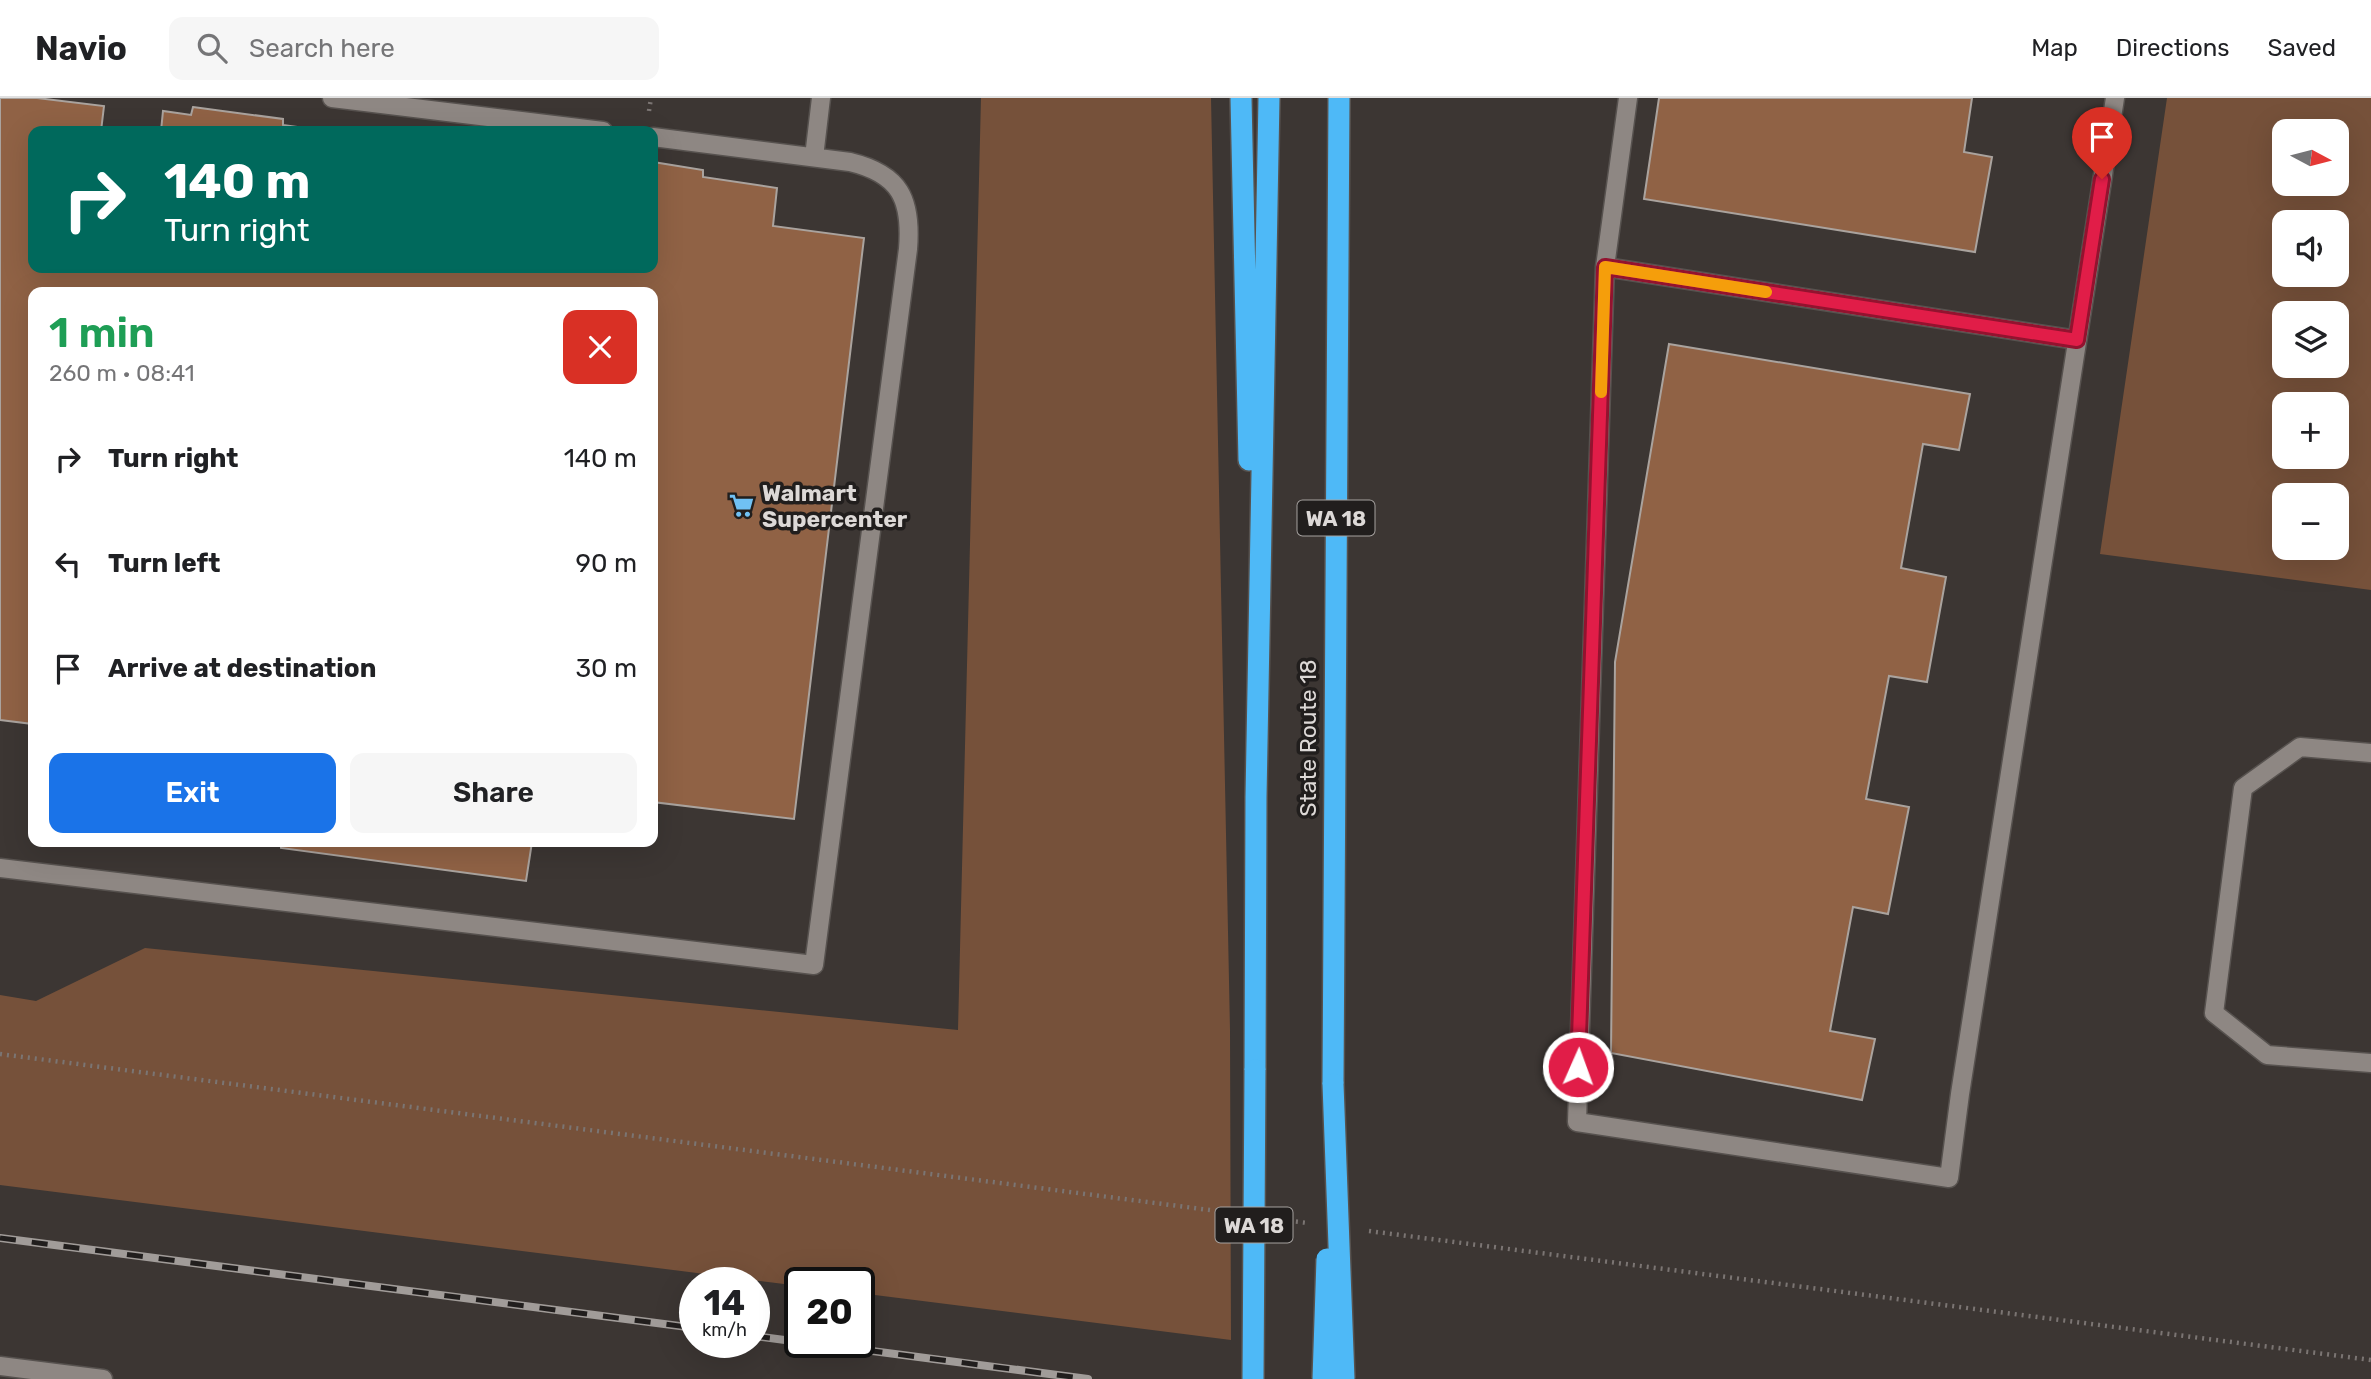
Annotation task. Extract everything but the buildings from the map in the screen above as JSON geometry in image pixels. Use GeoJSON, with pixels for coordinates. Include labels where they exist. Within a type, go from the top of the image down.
{"type":"FeatureCollection","features":[{"type":"Feature","properties":{"kind":"highway"},"geometry":{"type":"LineString","coordinates":[[1241,98],[1256,797]]}},
{"type":"Feature","properties":{"kind":"highway","name":"WA 18"},"geometry":{"type":"LineString","coordinates":[[1253,1379],[1256,797],[1269,98]]}},
{"type":"Feature","properties":{"kind":"highway","name":"State Route 18"},"geometry":{"type":"LineString","coordinates":[[1323,1379],[1333,1084],[1339,98]]}},
{"type":"Feature","properties":{"kind":"highway"},"geometry":{"type":"LineString","coordinates":[[1333,1084],[1344,1379]]}},
{"type":"Feature","properties":{"kind":"lane"},"geometry":{"type":"LineString","coordinates":[[332,98],[562,126]]}},
{"type":"Feature","properties":{"kind":"lane"},"geometry":{"type":"LineString","coordinates":[[814,157],[821,98]]}},
{"type":"Feature","properties":{"kind":"lane"},"geometry":{"type":"LineString","coordinates":[[1628,98],[1605,267],[1577,1122],[1950,1178],[1962,1080],[2115,98]]}},
{"type":"Feature","properties":{"kind":"lane"},"geometry":{"type":"LineString","coordinates":[[0,868],[814,965],[909,232],[906,202],[884,174],[850,162],[658,138]]}},
{"type":"Feature","properties":{"kind":"lane"},"geometry":{"type":"LineString","coordinates":[[1605,267],[2077,340]]}},
{"type":"Feature","properties":{"kind":"lane"},"geometry":{"type":"LineString","coordinates":[[2371,753],[2300,747],[2243,788],[2214,1013],[2267,1055],[2371,1063]]}},
{"type":"Feature","properties":{"kind":"lane"},"geometry":{"type":"LineString","coordinates":[[0,1366],[103,1379]]}},
{"type":"Feature","properties":{"kind":"path"},"geometry":{"type":"LineString","coordinates":[[0,1054],[1234,1214]]}},
{"type":"Feature","properties":{"kind":"path"},"geometry":{"type":"LineString","coordinates":[[1276,1219],[1317,1224]]}},
{"type":"Feature","properties":{"kind":"path"},"geometry":{"type":"LineString","coordinates":[[1359,1230],[2371,1360]]}},
{"type":"Feature","properties":{"kind":"shaded area"},"geometry":{"type":"Polygon","coordinates":[[[981,98],[1211,98],[1230,1030],[1231,1340],[875,1295],[875,1267],[784,1267],[784,1284],[770,1282],[770,1267],[679,1267],[679,1271],[0,1185],[0,995],[36,1001],[145,948],[958,1030],[981,98]]]}},
{"type":"Feature","properties":{"kind":"shaded area"},"geometry":{"type":"Polygon","coordinates":[[[2167,98],[2371,98],[2371,590],[2100,554],[2167,98]]]}},
{"type":"Feature","properties":{"kind":"railway"},"geometry":{"type":"LineString","coordinates":[[0,1238],[679,1326]]}},
{"type":"Feature","properties":{"kind":"railway"},"geometry":{"type":"LineString","coordinates":[[770,1338],[784,1340]]}},
{"type":"Feature","properties":{"kind":"railway"},"geometry":{"type":"LineString","coordinates":[[875,1351],[1088,1379]]}},
{"type":"Feature","properties":{"kind":"slow traffic"},"geometry":{"type":"LineString","coordinates":[[1601,392],[1605,267],[1766,292]]}},
{"type":"Feature","properties":{"kind":"place","name":"Walmart Supercenter"},"geometry":{"type":"Point","coordinates":[742,506]}},
{"type":"Feature","properties":{"kind":"route"},"geometry":{"type":"LineString","coordinates":[[1578,1067],[1605,267],[2077,340],[2102,179]]}}]}
